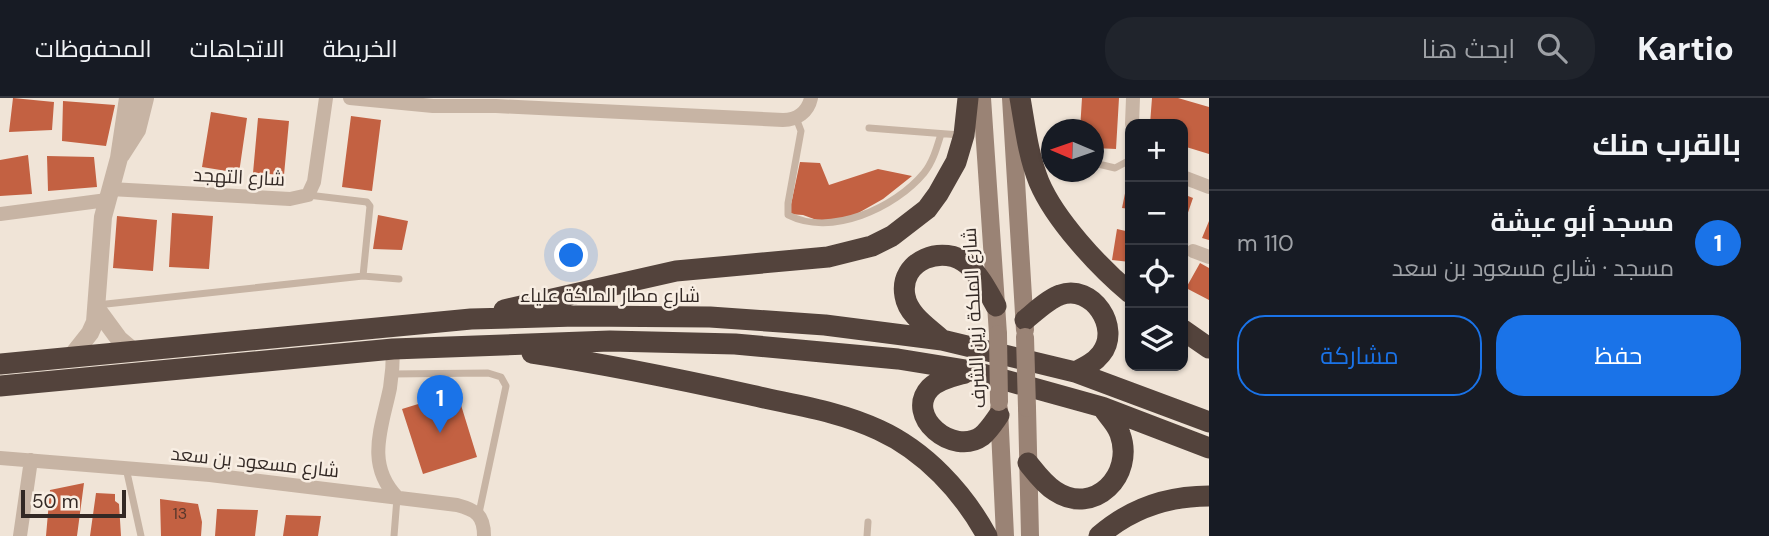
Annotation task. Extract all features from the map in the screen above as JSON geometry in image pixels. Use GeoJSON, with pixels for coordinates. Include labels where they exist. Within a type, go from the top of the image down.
{"type":"FeatureCollection","features":[{"type":"Feature","properties":{"kind":"highway"},"geometry":{"type":"LineString","coordinates":[[471,320],[540,301],[676,271],[828,257],[872,246],[892,236],[927,209],[939,194],[956,162],[964,135],[968,98]]}},
{"type":"Feature","properties":{"kind":"highway"},"geometry":{"type":"LineString","coordinates":[[1020,98],[1028,147],[1040,184],[1083,247],[1106,273],[1125,289]]}},
{"type":"Feature","properties":{"kind":"highway"},"geometry":{"type":"LineString","coordinates":[[943,340],[917,318],[905,296],[905,283],[911,268],[924,258],[952,256],[967,264],[996,306]]}},
{"type":"Feature","properties":{"kind":"highway"},"geometry":{"type":"LineString","coordinates":[[1025,329],[1059,295],[1070,293],[1092,301],[1101,310],[1108,327],[1108,339],[1103,352],[1093,363],[1075,372]]}},
{"type":"Feature","properties":{"kind":"highway","name":"شارع مطار الملكة علياء"},"geometry":{"type":"LineString","coordinates":[[0,364],[471,320],[576,316],[710,317],[825,325],[943,340],[1075,372],[1209,422]]}},
{"type":"Feature","properties":{"kind":"highway"},"geometry":{"type":"LineString","coordinates":[[1188,333],[1209,348]]}},
{"type":"Feature","properties":{"kind":"highway"},"geometry":{"type":"LineString","coordinates":[[0,386],[393,349],[610,341],[734,344],[898,359],[972,371],[1102,407],[1209,448]]}},
{"type":"Feature","properties":{"kind":"highway"},"geometry":{"type":"LineString","coordinates":[[481,345],[614,366],[840,415],[860,422],[880,430],[910,449],[949,482],[978,519],[987,536]]}},
{"type":"Feature","properties":{"kind":"highway"},"geometry":{"type":"LineString","coordinates":[[972,371],[940,381],[925,395],[924,407],[932,427],[947,439],[963,443],[982,436],[999,408]]}},
{"type":"Feature","properties":{"kind":"highway"},"geometry":{"type":"LineString","coordinates":[[1028,463],[1056,492],[1068,497],[1089,498],[1108,489],[1121,469],[1123,448],[1116,426],[1102,407]]}},
{"type":"Feature","properties":{"kind":"highway"},"geometry":{"type":"LineString","coordinates":[[1099,536],[1118,521],[1148,505],[1182,497],[1209,496]]}},
{"type":"Feature","properties":{"kind":"main road","name":"شارع الملكة زين الشرف"},"geometry":{"type":"LineString","coordinates":[[982,98],[998,334],[1005,536]]}},
{"type":"Feature","properties":{"kind":"main road"},"geometry":{"type":"LineString","coordinates":[[1011,98],[1025,329],[1030,536]]}},
{"type":"Feature","properties":{"kind":"street"},"geometry":{"type":"LineString","coordinates":[[71,357],[90,333],[97,307],[101,233],[119,158],[128,98]]}},
{"type":"Feature","properties":{"kind":"street"},"geometry":{"type":"LineString","coordinates":[[119,158],[137,130],[145,98]]}},
{"type":"Feature","properties":{"kind":"street","name":"شارع التهجد"},"geometry":{"type":"LineString","coordinates":[[0,214],[109,195],[290,199],[308,195],[314,183],[326,98]]}},
{"type":"Feature","properties":{"kind":"street"},"geometry":{"type":"LineString","coordinates":[[350,98],[433,106],[496,102],[693,118],[783,120],[796,118],[806,111],[811,98]]}},
{"type":"Feature","properties":{"kind":"street"},"geometry":{"type":"LineString","coordinates":[[1132,119],[1133,98]]}},
{"type":"Feature","properties":{"kind":"street"},"geometry":{"type":"LineString","coordinates":[[1188,179],[1209,187]]}},
{"type":"Feature","properties":{"kind":"street"},"geometry":{"type":"LineString","coordinates":[[1193,251],[1209,257]]}},
{"type":"Feature","properties":{"kind":"street"},"geometry":{"type":"LineString","coordinates":[[97,307],[119,339],[132,350]]}},
{"type":"Feature","properties":{"kind":"street"},"geometry":{"type":"LineString","coordinates":[[393,349],[392,374],[379,426],[378,453],[384,479],[397,498]]}},
{"type":"Feature","properties":{"kind":"street","name":"شارع مسعود بن سعد"},"geometry":{"type":"LineString","coordinates":[[0,458],[126,467],[397,498],[457,505],[479,513]]}},
{"type":"Feature","properties":{"kind":"street"},"geometry":{"type":"LineString","coordinates":[[20,536],[31,460]]}},
{"type":"Feature","properties":{"kind":"street"},"geometry":{"type":"LineString","coordinates":[[479,513],[483,520],[484,536]]}},
{"type":"Feature","properties":{"kind":"lane"},"geometry":{"type":"LineString","coordinates":[[796,118],[801,131],[788,215],[826,224],[842,222],[879,207],[901,192],[923,173],[934,156],[941,134]]}},
{"type":"Feature","properties":{"kind":"lane"},"geometry":{"type":"LineString","coordinates":[[869,128],[964,135]]}},
{"type":"Feature","properties":{"kind":"lane"},"geometry":{"type":"LineString","coordinates":[[1104,165],[1115,168],[1125,163]]}},
{"type":"Feature","properties":{"kind":"lane"},"geometry":{"type":"LineString","coordinates":[[308,195],[367,202],[370,206],[363,276]]}},
{"type":"Feature","properties":{"kind":"lane"},"geometry":{"type":"LineString","coordinates":[[97,307],[363,276],[399,279]]}},
{"type":"Feature","properties":{"kind":"lane"},"geometry":{"type":"LineString","coordinates":[[392,374],[488,373],[501,377],[506,386],[479,513]]}},
{"type":"Feature","properties":{"kind":"lane"},"geometry":{"type":"LineString","coordinates":[[126,467],[141,536]]}},
{"type":"Feature","properties":{"kind":"lane"},"geometry":{"type":"LineString","coordinates":[[394,536],[397,498]]}},
{"type":"Feature","properties":{"kind":"lane"},"geometry":{"type":"LineString","coordinates":[[867,536],[868,523]]}},
{"type":"Feature","properties":{"kind":"building"},"geometry":{"type":"Polygon","coordinates":[[[13,98],[54,102],[52,130],[9,132],[13,98]]]}},
{"type":"Feature","properties":{"kind":"building"},"geometry":{"type":"Polygon","coordinates":[[[1082,98],[1119,98],[1116,149],[1104,148],[1104,119],[1081,119],[1082,98]]]}},
{"type":"Feature","properties":{"kind":"building"},"geometry":{"type":"Polygon","coordinates":[[[1152,98],[1178,98],[1209,107],[1209,154],[1188,148],[1188,119],[1150,119],[1152,98]]]}},
{"type":"Feature","properties":{"kind":"building"},"geometry":{"type":"Polygon","coordinates":[[[63,101],[115,105],[106,146],[62,141],[63,101]]]}},
{"type":"Feature","properties":{"kind":"building"},"geometry":{"type":"Polygon","coordinates":[[[211,112],[247,118],[239,173],[202,167],[211,112]]]}},
{"type":"Feature","properties":{"kind":"building"},"geometry":{"type":"Polygon","coordinates":[[[351,116],[381,120],[372,191],[342,187],[351,116]]]}},
{"type":"Feature","properties":{"kind":"building"},"geometry":{"type":"Polygon","coordinates":[[[258,118],[289,121],[284,175],[253,173],[258,118]]]}},
{"type":"Feature","properties":{"kind":"building"},"geometry":{"type":"Polygon","coordinates":[[[28,155],[32,194],[0,196],[0,160],[28,155]]]}},
{"type":"Feature","properties":{"kind":"building"},"geometry":{"type":"Polygon","coordinates":[[[47,156],[94,157],[97,187],[48,191],[47,156]]]}},
{"type":"Feature","properties":{"kind":"building"},"geometry":{"type":"Polygon","coordinates":[[[800,162],[820,163],[829,185],[878,169],[912,176],[883,199],[853,216],[825,223],[803,215],[789,214],[800,162]]]}},
{"type":"Feature","properties":{"kind":"building"},"geometry":{"type":"Polygon","coordinates":[[[1188,196],[1193,198],[1188,212],[1188,196]]]}},
{"type":"Feature","properties":{"kind":"building"},"geometry":{"type":"Polygon","coordinates":[[[172,213],[213,216],[209,269],[169,267],[172,213]]]}},
{"type":"Feature","properties":{"kind":"building"},"geometry":{"type":"Polygon","coordinates":[[[378,215],[408,221],[402,250],[373,249],[378,215]]]}},
{"type":"Feature","properties":{"kind":"building"},"geometry":{"type":"Polygon","coordinates":[[[117,216],[157,220],[153,271],[113,268],[117,216]]]}},
{"type":"Feature","properties":{"kind":"building"},"geometry":{"type":"Polygon","coordinates":[[[1209,221],[1209,240],[1202,238],[1209,221]]]}},
{"type":"Feature","properties":{"kind":"building"},"geometry":{"type":"Polygon","coordinates":[[[1117,229],[1125,231],[1125,261],[1112,260],[1117,229]]]}},
{"type":"Feature","properties":{"kind":"building"},"geometry":{"type":"Polygon","coordinates":[[[1200,263],[1209,268],[1209,300],[1188,289],[1200,263]]]}},
{"type":"Feature","properties":{"kind":"building"},"geometry":{"type":"Polygon","coordinates":[[[457,392],[477,457],[423,474],[402,409],[457,392]]]}},
{"type":"Feature","properties":{"kind":"building"},"geometry":{"type":"Polygon","coordinates":[[[84,483],[77,536],[46,536],[50,490],[84,483]]]}},
{"type":"Feature","properties":{"kind":"building"},"geometry":{"type":"Polygon","coordinates":[[[96,493],[115,494],[115,501],[119,504],[121,536],[90,536],[96,493]]]}},
{"type":"Feature","properties":{"kind":"building"},"geometry":{"type":"Polygon","coordinates":[[[160,499],[198,504],[202,522],[201,536],[161,536],[160,499]]]}},
{"type":"Feature","properties":{"kind":"building"},"geometry":{"type":"Polygon","coordinates":[[[217,509],[258,510],[255,536],[215,536],[217,509]]]}},
{"type":"Feature","properties":{"kind":"building"},"geometry":{"type":"Polygon","coordinates":[[[286,515],[321,516],[318,536],[283,536],[286,515]]]}},
{"type":"Feature","properties":{"kind":"place","name":"مسجد أبو عيشة"},"geometry":{"type":"Point","coordinates":[440,433]}}]}
